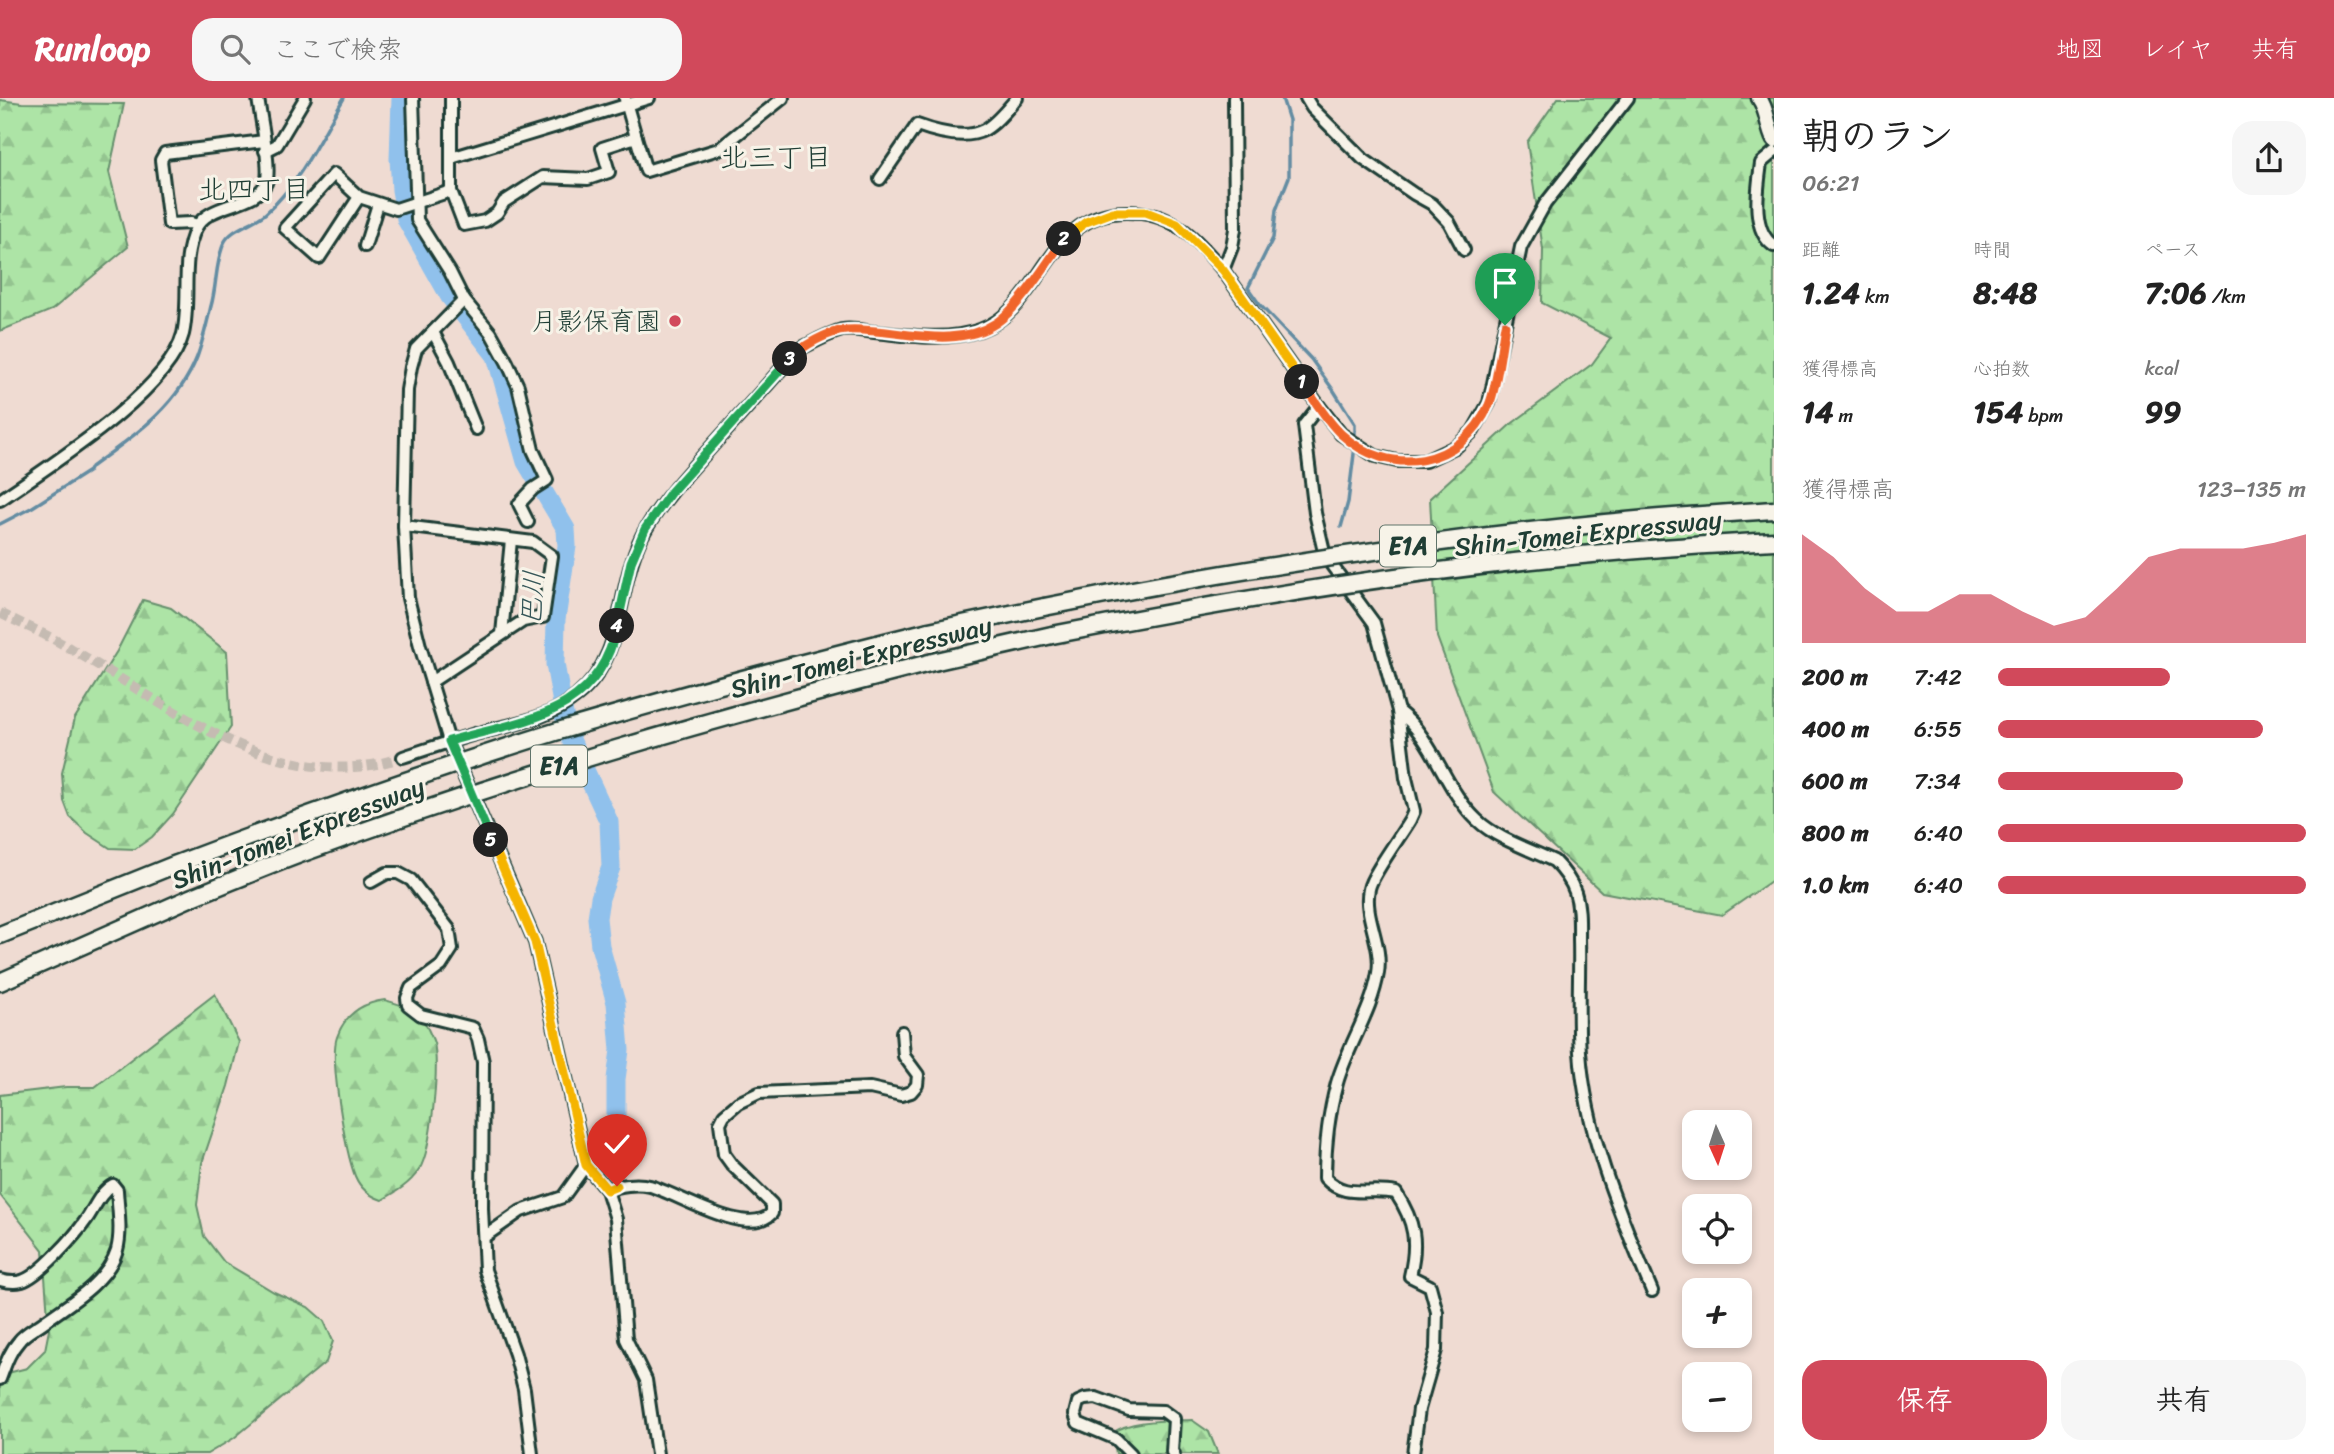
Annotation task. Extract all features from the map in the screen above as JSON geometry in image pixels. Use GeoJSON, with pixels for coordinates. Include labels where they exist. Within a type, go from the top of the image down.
{"type":"FeatureCollection","features":[{"type":"Feature","properties":{"kind":"highway","name":"Shin-Tomei Expressway"},"geometry":{"type":"LineString","coordinates":[[0,935],[286,822],[556,732],[798,664],[929,631],[1160,584],[1317,558],[1608,522],[1774,510]]}},
{"type":"Feature","properties":{"kind":"highway","name":"Shin-Tomei Expressway"},"geometry":{"type":"LineString","coordinates":[[0,982],[190,898],[303,853],[566,764],[718,719],[937,661],[1167,613],[1335,586],[1613,552],[1774,541]]}},
{"type":"Feature","properties":{"kind":"main road"},"geometry":{"type":"LineString","coordinates":[[1759,98],[1774,140]]}},
{"type":"Feature","properties":{"kind":"street"},"geometry":{"type":"LineString","coordinates":[[0,500],[102,429],[166,366],[176,352],[183,332],[188,261],[197,225],[213,212],[260,191],[266,183],[258,98]]}},
{"type":"Feature","properties":{"kind":"street"},"geometry":{"type":"LineString","coordinates":[[197,225],[169,224],[161,160],[165,153],[277,145],[305,98]]}},
{"type":"Feature","properties":{"kind":"street"},"geometry":{"type":"LineString","coordinates":[[413,98],[413,204],[417,220],[450,272],[462,302],[491,333],[512,374],[533,450],[547,480],[519,505],[528,522]]}},
{"type":"Feature","properties":{"kind":"street"},"geometry":{"type":"LineString","coordinates":[[452,98],[451,191],[464,225],[485,220],[497,213],[504,202],[543,177],[588,179],[609,172],[602,148],[636,137]]}},
{"type":"Feature","properties":{"kind":"street"},"geometry":{"type":"LineString","coordinates":[[451,158],[625,101],[649,98]]}},
{"type":"Feature","properties":{"kind":"street"},"geometry":{"type":"LineString","coordinates":[[625,101],[646,171],[719,149],[783,98]]}},
{"type":"Feature","properties":{"kind":"street"},"geometry":{"type":"LineString","coordinates":[[1223,270],[1236,229],[1234,98]]}},
{"type":"Feature","properties":{"kind":"street"},"geometry":{"type":"LineString","coordinates":[[1306,98],[1312,108],[1363,159],[1432,204],[1449,222],[1464,250]]}},
{"type":"Feature","properties":{"kind":"street"},"geometry":{"type":"LineString","coordinates":[[403,757],[449,741],[545,715],[563,706],[593,681],[606,660],[614,639],[631,562],[645,529],[671,492],[799,350],[821,338],[845,330],[928,337],[979,331],[997,323],[1064,239],[1086,222],[1113,212],[1146,212],[1177,224],[1223,270],[1341,434],[1375,456],[1397,461],[1425,461],[1457,446],[1473,431],[1489,403],[1521,247],[1545,204],[1628,98]]}},
{"type":"Feature","properties":{"kind":"street"},"geometry":{"type":"LineString","coordinates":[[880,179],[917,125],[942,134],[975,133],[986,130],[1011,100]]}},
{"type":"Feature","properties":{"kind":"street"},"geometry":{"type":"LineString","coordinates":[[1774,152],[1761,163],[1756,208],[1767,241],[1774,246]]}},
{"type":"Feature","properties":{"kind":"street"},"geometry":{"type":"LineString","coordinates":[[359,197],[319,258],[285,228],[334,174],[359,197],[396,209],[451,191]]}},
{"type":"Feature","properties":{"kind":"street"},"geometry":{"type":"LineString","coordinates":[[365,246],[379,204]]}},
{"type":"Feature","properties":{"kind":"street"},"geometry":{"type":"LineString","coordinates":[[462,302],[416,349],[407,390],[404,526],[408,598],[449,741],[535,942],[586,1165],[607,1190],[615,1219],[626,1339],[646,1380],[657,1454]]}},
{"type":"Feature","properties":{"kind":"street"},"geometry":{"type":"LineString","coordinates":[[433,332],[449,362],[476,429]]}},
{"type":"Feature","properties":{"kind":"street"},"geometry":{"type":"LineString","coordinates":[[1319,406],[1304,425],[1319,536],[1325,556],[1374,622],[1398,710],[1406,778],[1414,811],[1369,887],[1369,902],[1380,956],[1378,975],[1337,1082],[1325,1159],[1325,1178],[1334,1188],[1396,1193],[1404,1205],[1414,1233],[1416,1250],[1410,1276],[1430,1286],[1437,1312],[1436,1350],[1419,1409],[1413,1454]]}},
{"type":"Feature","properties":{"kind":"street"},"geometry":{"type":"LineString","coordinates":[[404,526],[533,542],[552,556],[543,617],[523,621],[431,682]]}},
{"type":"Feature","properties":{"kind":"street"},"geometry":{"type":"LineString","coordinates":[[502,634],[511,540]]}},
{"type":"Feature","properties":{"kind":"street"},"geometry":{"type":"LineString","coordinates":[[1398,710],[1413,722],[1455,792],[1476,819],[1490,830],[1554,861],[1574,890],[1579,909],[1578,1009],[1585,1091],[1596,1144],[1619,1211],[1652,1292]]}},
{"type":"Feature","properties":{"kind":"street"},"geometry":{"type":"LineString","coordinates":[[371,882],[387,873],[398,873],[411,880],[449,929],[452,949],[441,966],[411,988],[407,998],[408,1005],[421,1015],[473,1028],[478,1039],[483,1062],[485,1270],[515,1354],[524,1389],[532,1454]]}},
{"type":"Feature","properties":{"kind":"street"},"geometry":{"type":"LineString","coordinates":[[607,1190],[617,1186],[649,1186],[723,1216],[750,1220],[768,1218],[772,1213],[772,1204],[724,1154],[720,1124],[724,1115],[738,1103],[759,1093],[870,1088],[901,1095],[911,1092],[917,1085],[918,1075],[904,1056],[902,1032]]}},
{"type":"Feature","properties":{"kind":"street"},"geometry":{"type":"LineString","coordinates":[[484,1237],[522,1211],[563,1196],[586,1165]]}},
{"type":"Feature","properties":{"kind":"street"},"geometry":{"type":"LineString","coordinates":[[0,1280],[20,1282],[30,1277],[58,1252],[84,1223],[106,1189],[113,1185],[117,1190],[119,1237],[111,1265],[75,1300],[20,1339],[8,1357],[0,1380]]}},
{"type":"Feature","properties":{"kind":"street"},"geometry":{"type":"LineString","coordinates":[[1131,1454],[1116,1439],[1078,1423],[1075,1414],[1078,1402],[1096,1398],[1129,1410],[1164,1411],[1174,1419],[1174,1454]]}},
{"type":"Feature","properties":{"kind":"green space"},"geometry":{"type":"Polygon","coordinates":[[[1558,98],[1774,98],[1774,879],[1722,915],[1602,892],[1494,792],[1437,637],[1430,498],[1510,425],[1592,364],[1611,338],[1542,303],[1543,249],[1527,142],[1558,98]]]}},
{"type":"Feature","properties":{"kind":"green space"},"geometry":{"type":"Polygon","coordinates":[[[0,100],[22,103],[124,104],[109,172],[128,247],[52,310],[0,331],[0,100]]]}},
{"type":"Feature","properties":{"kind":"green space"},"geometry":{"type":"Polygon","coordinates":[[[143,600],[171,608],[227,652],[231,727],[173,814],[152,837],[135,849],[110,848],[87,833],[70,817],[64,801],[62,773],[75,718],[117,651],[143,600]]]}},
{"type":"Feature","properties":{"kind":"green space"},"geometry":{"type":"Polygon","coordinates":[[[215,994],[239,1042],[228,1086],[202,1163],[197,1205],[204,1236],[224,1262],[274,1292],[308,1307],[324,1321],[333,1341],[326,1362],[234,1438],[207,1454],[0,1454],[0,1375],[27,1368],[45,1350],[49,1330],[43,1250],[0,1195],[0,1095],[66,1087],[95,1087],[215,994]]]}},
{"type":"Feature","properties":{"kind":"green space"},"geometry":{"type":"Polygon","coordinates":[[[385,1000],[408,1008],[425,1023],[434,1043],[436,1070],[431,1127],[424,1160],[411,1179],[382,1200],[363,1188],[351,1164],[343,1128],[335,1048],[340,1029],[349,1016],[361,1007],[385,1000]]]}},
{"type":"Feature","properties":{"kind":"green space"},"geometry":{"type":"Polygon","coordinates":[[[1192,1420],[1209,1432],[1218,1454],[1116,1454],[1113,1433],[1120,1428],[1151,1422],[1192,1420]]]}},
{"type":"Feature","properties":{"kind":"waterway"},"geometry":{"type":"LineString","coordinates":[[0,524],[31,508],[89,471],[152,420],[178,391],[201,345],[224,243],[237,230],[266,213],[289,188],[344,98]]}},
{"type":"Feature","properties":{"kind":"waterway","name":"巴川"},"geometry":{"type":"LineString","coordinates":[[401,98],[399,159],[406,219],[450,297],[496,356],[526,462],[566,529],[567,546],[556,619],[555,664],[567,731],[609,822],[611,867],[600,898],[597,918],[600,946],[616,1003],[620,1050],[616,1079],[616,1131]]}},
{"type":"Feature","properties":{"kind":"waterway"},"geometry":{"type":"LineString","coordinates":[[1282,98],[1289,120],[1289,177],[1276,210],[1273,238],[1248,288],[1260,305],[1311,359],[1334,391],[1355,424],[1355,438]]}},
{"type":"Feature","properties":{"kind":"waterway"},"geometry":{"type":"LineString","coordinates":[[1341,527],[1348,502],[1355,446]]}},
{"type":"Feature","properties":{"kind":"tunnel"},"geometry":{"type":"LineString","coordinates":[[0,613],[62,644],[188,719],[228,740],[270,756],[313,766],[357,767],[403,757]]}},
{"type":"Feature","properties":{"kind":"place","name":"月影保育園"},"geometry":{"type":"Point","coordinates":[675,321]}},
{"type":"Feature","properties":{"kind":"district","name":"北三丁目"},"geometry":{"type":"Point","coordinates":[776,157]}},
{"type":"Feature","properties":{"kind":"district","name":"北四丁目"},"geometry":{"type":"Point","coordinates":[254,189]}},
{"type":"Feature","properties":{"kind":"route"},"geometry":{"type":"LineString","coordinates":[[617,1186],[607,1190],[586,1165],[535,942],[449,741],[545,715],[563,706],[593,681],[606,660],[614,639],[631,562],[645,529],[671,492],[799,350],[821,338],[845,330],[928,337],[979,331],[997,323],[1064,239],[1086,222],[1113,212],[1146,212],[1177,224],[1209,254],[1341,434],[1375,456],[1397,461],[1425,461],[1457,446],[1473,431],[1489,403],[1505,325]]}}]}
